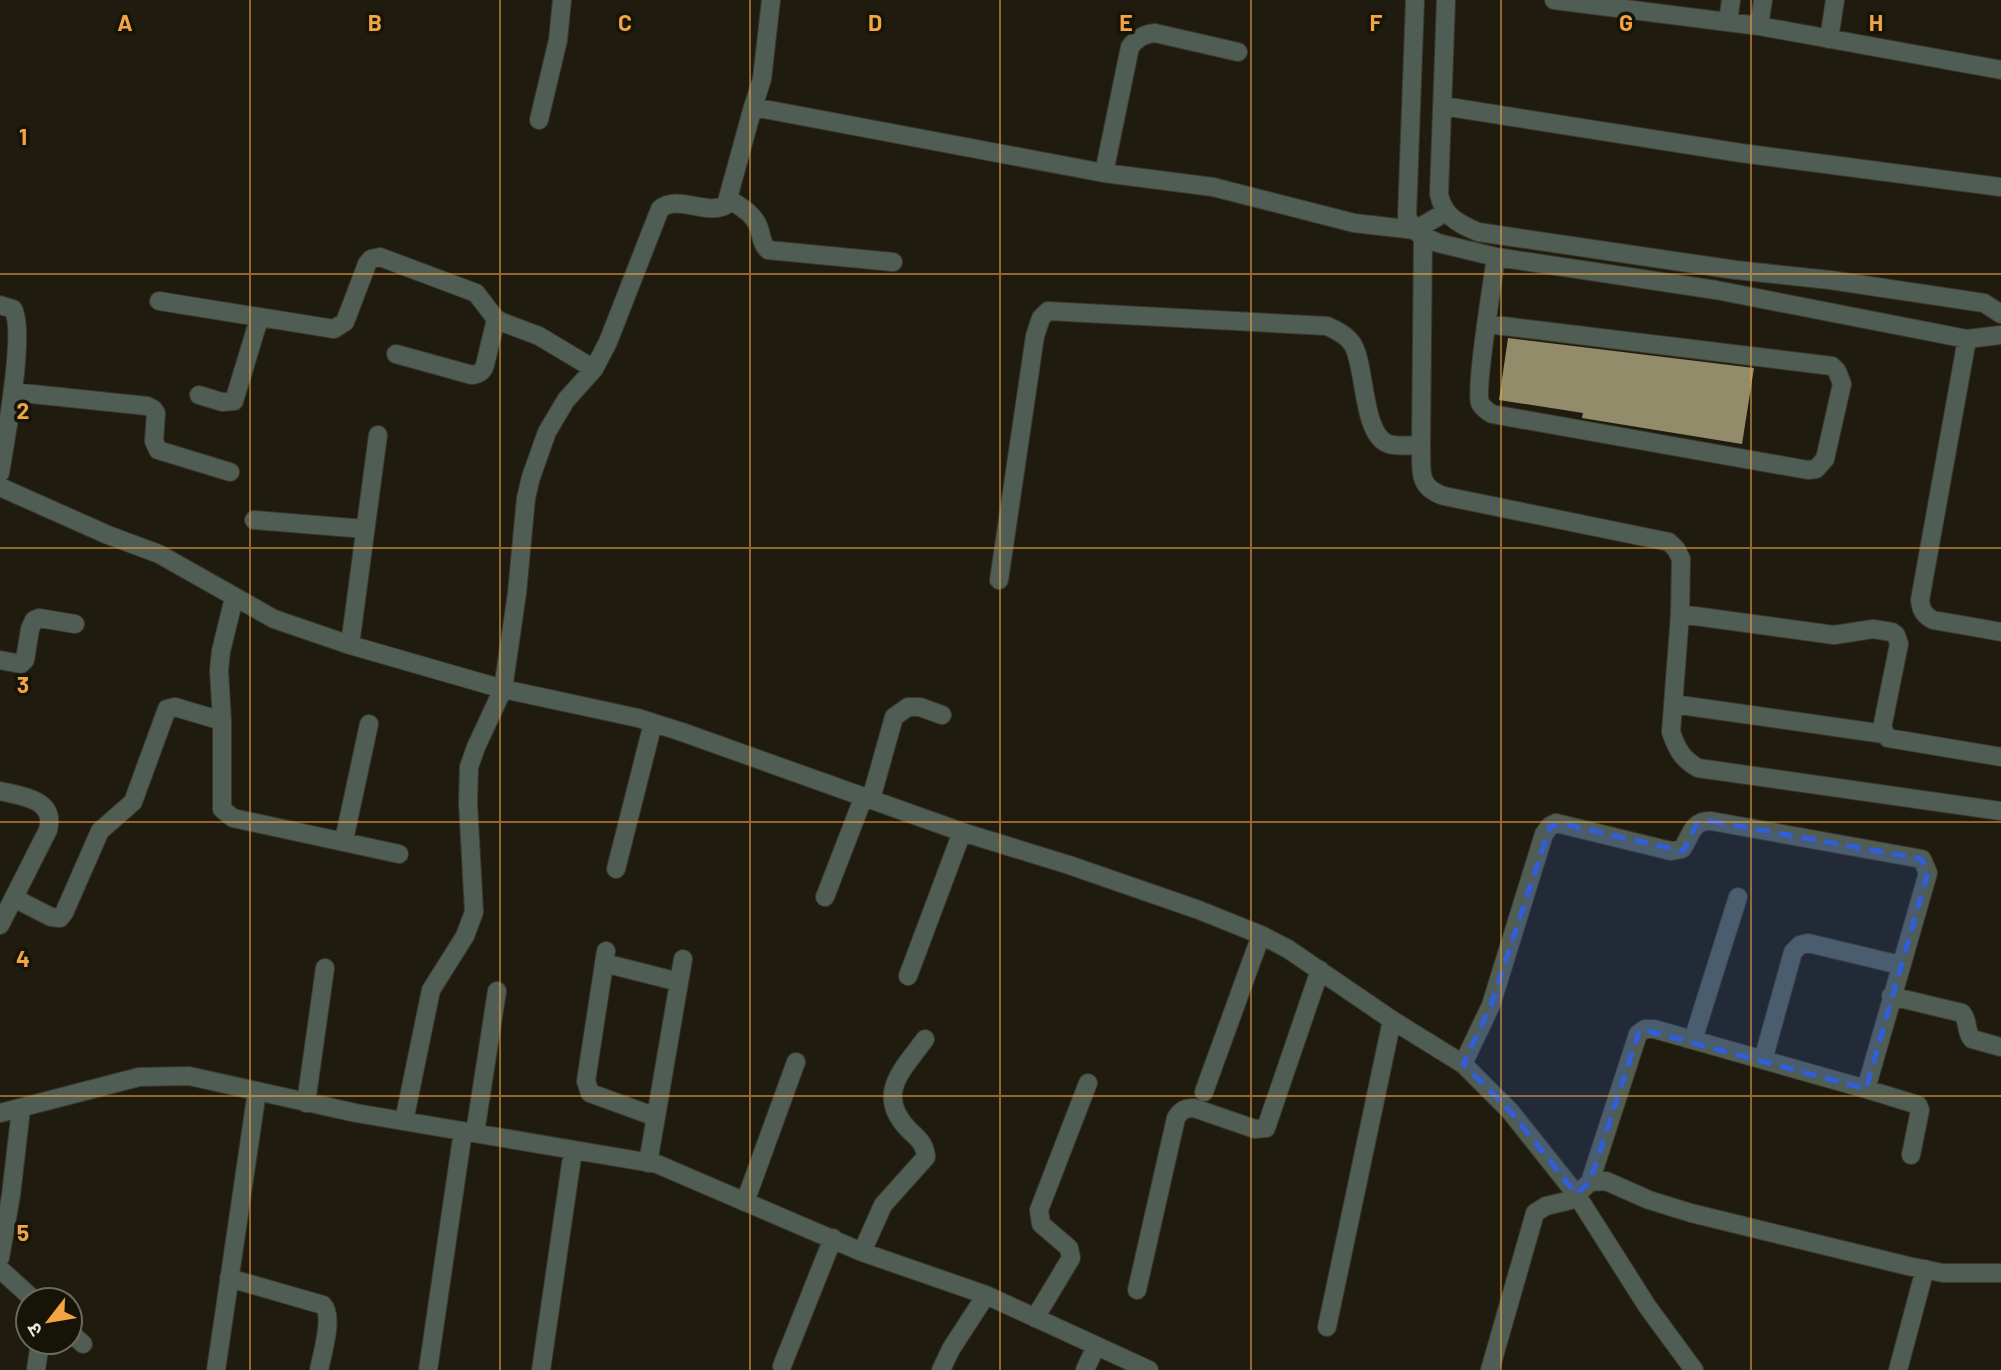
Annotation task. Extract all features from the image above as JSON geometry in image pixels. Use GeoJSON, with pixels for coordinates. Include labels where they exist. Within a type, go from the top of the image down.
{"type":"FeatureCollection","features":[{"type":"Feature","properties":{"kind":"street"},"geometry":{"type":"LineString","coordinates":[[539,120],[558,40],[562,0]]}},
{"type":"Feature","properties":{"kind":"street"},"geometry":{"type":"LineString","coordinates":[[404,1121],[431,990],[471,923],[474,896],[468,803],[469,767],[503,689],[517,593],[526,498],[531,477],[547,432],[566,400],[594,369],[629,293],[660,209],[668,203],[722,208],[729,199],[762,79],[771,0]]}},
{"type":"Feature","properties":{"kind":"street"},"geometry":{"type":"LineString","coordinates":[[1415,0],[1407,216],[1419,233],[1421,445],[1425,485],[1433,492],[1668,542],[1676,549],[1681,559],[1680,614],[1671,732],[1678,751],[1686,761],[1698,768],[2001,811]]}},
{"type":"Feature","properties":{"kind":"street"},"geometry":{"type":"LineString","coordinates":[[1446,0],[1439,194],[1446,212],[1456,222],[1478,232],[1984,303],[2001,314]]}},
{"type":"Feature","properties":{"kind":"street"},"geometry":{"type":"LineString","coordinates":[[1554,0],[1676,8],[1728,22],[2001,70]]}},
{"type":"Feature","properties":{"kind":"street"},"geometry":{"type":"LineString","coordinates":[[1728,22],[1731,0]]}},
{"type":"Feature","properties":{"kind":"street"},"geometry":{"type":"LineString","coordinates":[[1759,26],[1763,0]]}},
{"type":"Feature","properties":{"kind":"street"},"geometry":{"type":"LineString","coordinates":[[1829,39],[1835,0]]}},
{"type":"Feature","properties":{"kind":"street"},"geometry":{"type":"LineString","coordinates":[[1104,173],[1133,43],[1141,37],[1155,33],[1238,52]]}},
{"type":"Feature","properties":{"kind":"street"},"geometry":{"type":"LineString","coordinates":[[1443,106],[1741,153],[2001,187]]}},
{"type":"Feature","properties":{"kind":"street"},"geometry":{"type":"LineString","coordinates":[[753,107],[1104,173],[1213,187],[1354,223],[1419,233],[1438,243],[1496,257],[1735,294],[1967,339],[2001,335]]}},
{"type":"Feature","properties":{"kind":"street"},"geometry":{"type":"LineString","coordinates":[[729,199],[748,213],[768,250],[892,262]]}},
{"type":"Feature","properties":{"kind":"street"},"geometry":{"type":"LineString","coordinates":[[1419,233],[1446,212]]}},
{"type":"Feature","properties":{"kind":"street"},"geometry":{"type":"LineString","coordinates":[[159,301],[325,330],[341,327],[345,323],[367,264],[371,259],[380,257],[476,293],[496,319],[539,336],[594,369]]}},
{"type":"Feature","properties":{"kind":"street"},"geometry":{"type":"LineString","coordinates":[[1487,324],[1832,366],[1838,371],[1842,384],[1825,459],[1816,469],[1808,470],[1492,414],[1481,404],[1479,396],[1487,324],[1496,257]]}},
{"type":"Feature","properties":{"kind":"street"},"geometry":{"type":"LineString","coordinates":[[1735,294],[1736,270]]}},
{"type":"Feature","properties":{"kind":"street"},"geometry":{"type":"LineString","coordinates":[[0,306],[13,309],[18,327],[0,473]]}},
{"type":"Feature","properties":{"kind":"street"},"geometry":{"type":"LineString","coordinates":[[999,580],[1035,336],[1041,318],[1048,311],[1327,326],[1341,332],[1353,344],[1374,431],[1380,439],[1389,444],[1421,445]]}},
{"type":"Feature","properties":{"kind":"street"},"geometry":{"type":"LineString","coordinates":[[199,395],[222,402],[234,401],[259,319]]}},
{"type":"Feature","properties":{"kind":"street"},"geometry":{"type":"LineString","coordinates":[[396,354],[472,375],[478,374],[484,370],[496,319]]}},
{"type":"Feature","properties":{"kind":"street"},"geometry":{"type":"LineString","coordinates":[[1967,339],[1920,600],[1926,617],[1933,621],[2001,632]]}},
{"type":"Feature","properties":{"kind":"street"},"geometry":{"type":"LineString","coordinates":[[8,396],[147,406],[156,413],[154,441],[158,450],[230,472]]}},
{"type":"Feature","properties":{"kind":"street"},"geometry":{"type":"LineString","coordinates":[[350,645],[378,435]]}},
{"type":"Feature","properties":{"kind":"street"},"geometry":{"type":"LineString","coordinates":[[0,486],[108,535],[159,554],[274,620],[503,689],[653,723],[962,832],[1199,910],[1288,949],[1392,1020],[1463,1064],[1510,1111],[1583,1188],[1647,1306],[1693,1370]]}},
{"type":"Feature","properties":{"kind":"street"},"geometry":{"type":"LineString","coordinates":[[254,520],[365,529]]}},
{"type":"Feature","properties":{"kind":"street"},"geometry":{"type":"LineString","coordinates":[[234,598],[221,651],[219,682],[222,809],[233,818],[399,854]]}},
{"type":"Feature","properties":{"kind":"street"},"geometry":{"type":"LineString","coordinates":[[1680,614],[1834,635],[1865,629],[1892,632],[1899,639],[1899,644],[1882,728],[1884,734]]}},
{"type":"Feature","properties":{"kind":"street"},"geometry":{"type":"LineString","coordinates":[[0,660],[21,664],[30,629],[38,618],[75,624]]}},
{"type":"Feature","properties":{"kind":"street"},"geometry":{"type":"LineString","coordinates":[[1673,704],[1884,734],[1893,740],[2001,757]]}},
{"type":"Feature","properties":{"kind":"street"},"geometry":{"type":"LineString","coordinates":[[825,897],[867,797],[894,717],[908,708],[920,706],[942,715]]}},
{"type":"Feature","properties":{"kind":"street"},"geometry":{"type":"LineString","coordinates":[[14,898],[51,917],[60,918],[100,831],[133,802],[167,709],[175,707],[222,721]]}},
{"type":"Feature","properties":{"kind":"street"},"geometry":{"type":"LineString","coordinates":[[616,869],[653,723]]}},
{"type":"Feature","properties":{"kind":"street"},"geometry":{"type":"LineString","coordinates":[[344,840],[369,724]]}},
{"type":"Feature","properties":{"kind":"street"},"geometry":{"type":"LineString","coordinates":[[0,790],[41,803],[48,811],[50,821],[0,925]]}},
{"type":"Feature","properties":{"kind":"street"},"geometry":{"type":"LineString","coordinates":[[1463,1064],[1491,1005],[1544,834],[1550,827],[1556,823],[1677,851],[1685,846],[1697,823],[1702,820],[1922,859],[1927,873],[1866,1089]]}},
{"type":"Feature","properties":{"kind":"street"},"geometry":{"type":"LineString","coordinates":[[908,976],[962,832]]}},
{"type":"Feature","properties":{"kind":"street"},"geometry":{"type":"LineString","coordinates":[[1693,1040],[1738,897]]}},
{"type":"Feature","properties":{"kind":"street"},"geometry":{"type":"LineString","coordinates":[[1204,1092],[1261,935]]}},
{"type":"Feature","properties":{"kind":"street"},"geometry":{"type":"LineString","coordinates":[[1763,1060],[1793,952],[1800,945],[1808,943],[1900,965]]}},
{"type":"Feature","properties":{"kind":"street"},"geometry":{"type":"LineString","coordinates":[[656,1117],[595,1095],[587,1087],[605,957],[679,982]]}},
{"type":"Feature","properties":{"kind":"street"},"geometry":{"type":"LineString","coordinates":[[648,1163],[683,959]]}},
{"type":"Feature","properties":{"kind":"street"},"geometry":{"type":"LineString","coordinates":[[306,1103],[325,968]]}},
{"type":"Feature","properties":{"kind":"street"},"geometry":{"type":"LineString","coordinates":[[1136,1290],[1179,1112],[1194,1108],[1255,1129],[1266,1128],[1320,971]]}},
{"type":"Feature","properties":{"kind":"street"},"geometry":{"type":"LineString","coordinates":[[428,1370],[469,1132],[497,991]]}},
{"type":"Feature","properties":{"kind":"street"},"geometry":{"type":"LineString","coordinates":[[1891,996],[1962,1013],[1972,1040],[2001,1047]]}},
{"type":"Feature","properties":{"kind":"street"},"geometry":{"type":"LineString","coordinates":[[1327,1327],[1392,1020]]}},
{"type":"Feature","properties":{"kind":"street"},"geometry":{"type":"LineString","coordinates":[[1583,1188],[1638,1034],[1646,1029],[1654,1029],[1918,1105],[1920,1110],[1911,1155]]}},
{"type":"Feature","properties":{"kind":"street"},"geometry":{"type":"LineString","coordinates":[[862,1252],[883,1205],[920,1164],[925,1148],[896,1114],[891,1094],[894,1083],[925,1039]]}},
{"type":"Feature","properties":{"kind":"street"},"geometry":{"type":"LineString","coordinates":[[745,1202],[796,1062]]}},
{"type":"Feature","properties":{"kind":"street"},"geometry":{"type":"LineString","coordinates":[[0,1113],[139,1077],[189,1076],[306,1103],[657,1164],[862,1252],[986,1296],[1149,1370]]}},
{"type":"Feature","properties":{"kind":"street"},"geometry":{"type":"LineString","coordinates":[[1035,1318],[1071,1258],[1069,1248],[1041,1224],[1040,1210],[1088,1083]]}},
{"type":"Feature","properties":{"kind":"street"},"geometry":{"type":"LineString","coordinates":[[216,1370],[257,1091]]}},
{"type":"Feature","properties":{"kind":"street"},"geometry":{"type":"LineString","coordinates":[[0,1258],[9,1207],[20,1109]]}},
{"type":"Feature","properties":{"kind":"street"},"geometry":{"type":"LineString","coordinates":[[541,1370],[573,1150]]}},
{"type":"Feature","properties":{"kind":"street"},"geometry":{"type":"LineString","coordinates":[[1490,1370],[1535,1213],[1546,1206],[1566,1202],[1583,1188],[1606,1181],[1649,1200],[1691,1213],[1925,1269],[1943,1273],[2001,1273]]}},
{"type":"Feature","properties":{"kind":"street"},"geometry":{"type":"LineString","coordinates":[[782,1366],[833,1238]]}},
{"type":"Feature","properties":{"kind":"street"},"geometry":{"type":"LineString","coordinates":[[0,1269],[19,1286]]}},
{"type":"Feature","properties":{"kind":"street"},"geometry":{"type":"LineString","coordinates":[[1898,1370],[1925,1269]]}},
{"type":"Feature","properties":{"kind":"street"},"geometry":{"type":"LineString","coordinates":[[229,1278],[326,1309],[328,1319],[319,1370]]}},
{"type":"Feature","properties":{"kind":"street"},"geometry":{"type":"LineString","coordinates":[[941,1370],[951,1349],[986,1296]]}},
{"type":"Feature","properties":{"kind":"street"},"geometry":{"type":"LineString","coordinates":[[1086,1370],[1096,1346]]}},
{"type":"Feature","properties":{"kind":"highlighted area"},"geometry":{"type":"Polygon","coordinates":[[[1711,821],[1922,859],[1928,873],[1866,1089],[1640,1029],[1590,1182],[1576,1194],[1510,1111],[1463,1064],[1491,1005],[1550,826],[1564,824],[1683,851],[1697,823],[1711,821]]]}},
{"type":"Feature","properties":{"kind":"building"},"geometry":{"type":"Polygon","coordinates":[[[1508,338],[1754,368],[1742,444],[1582,418],[1583,413],[1499,400],[1508,338]]]}}]}
